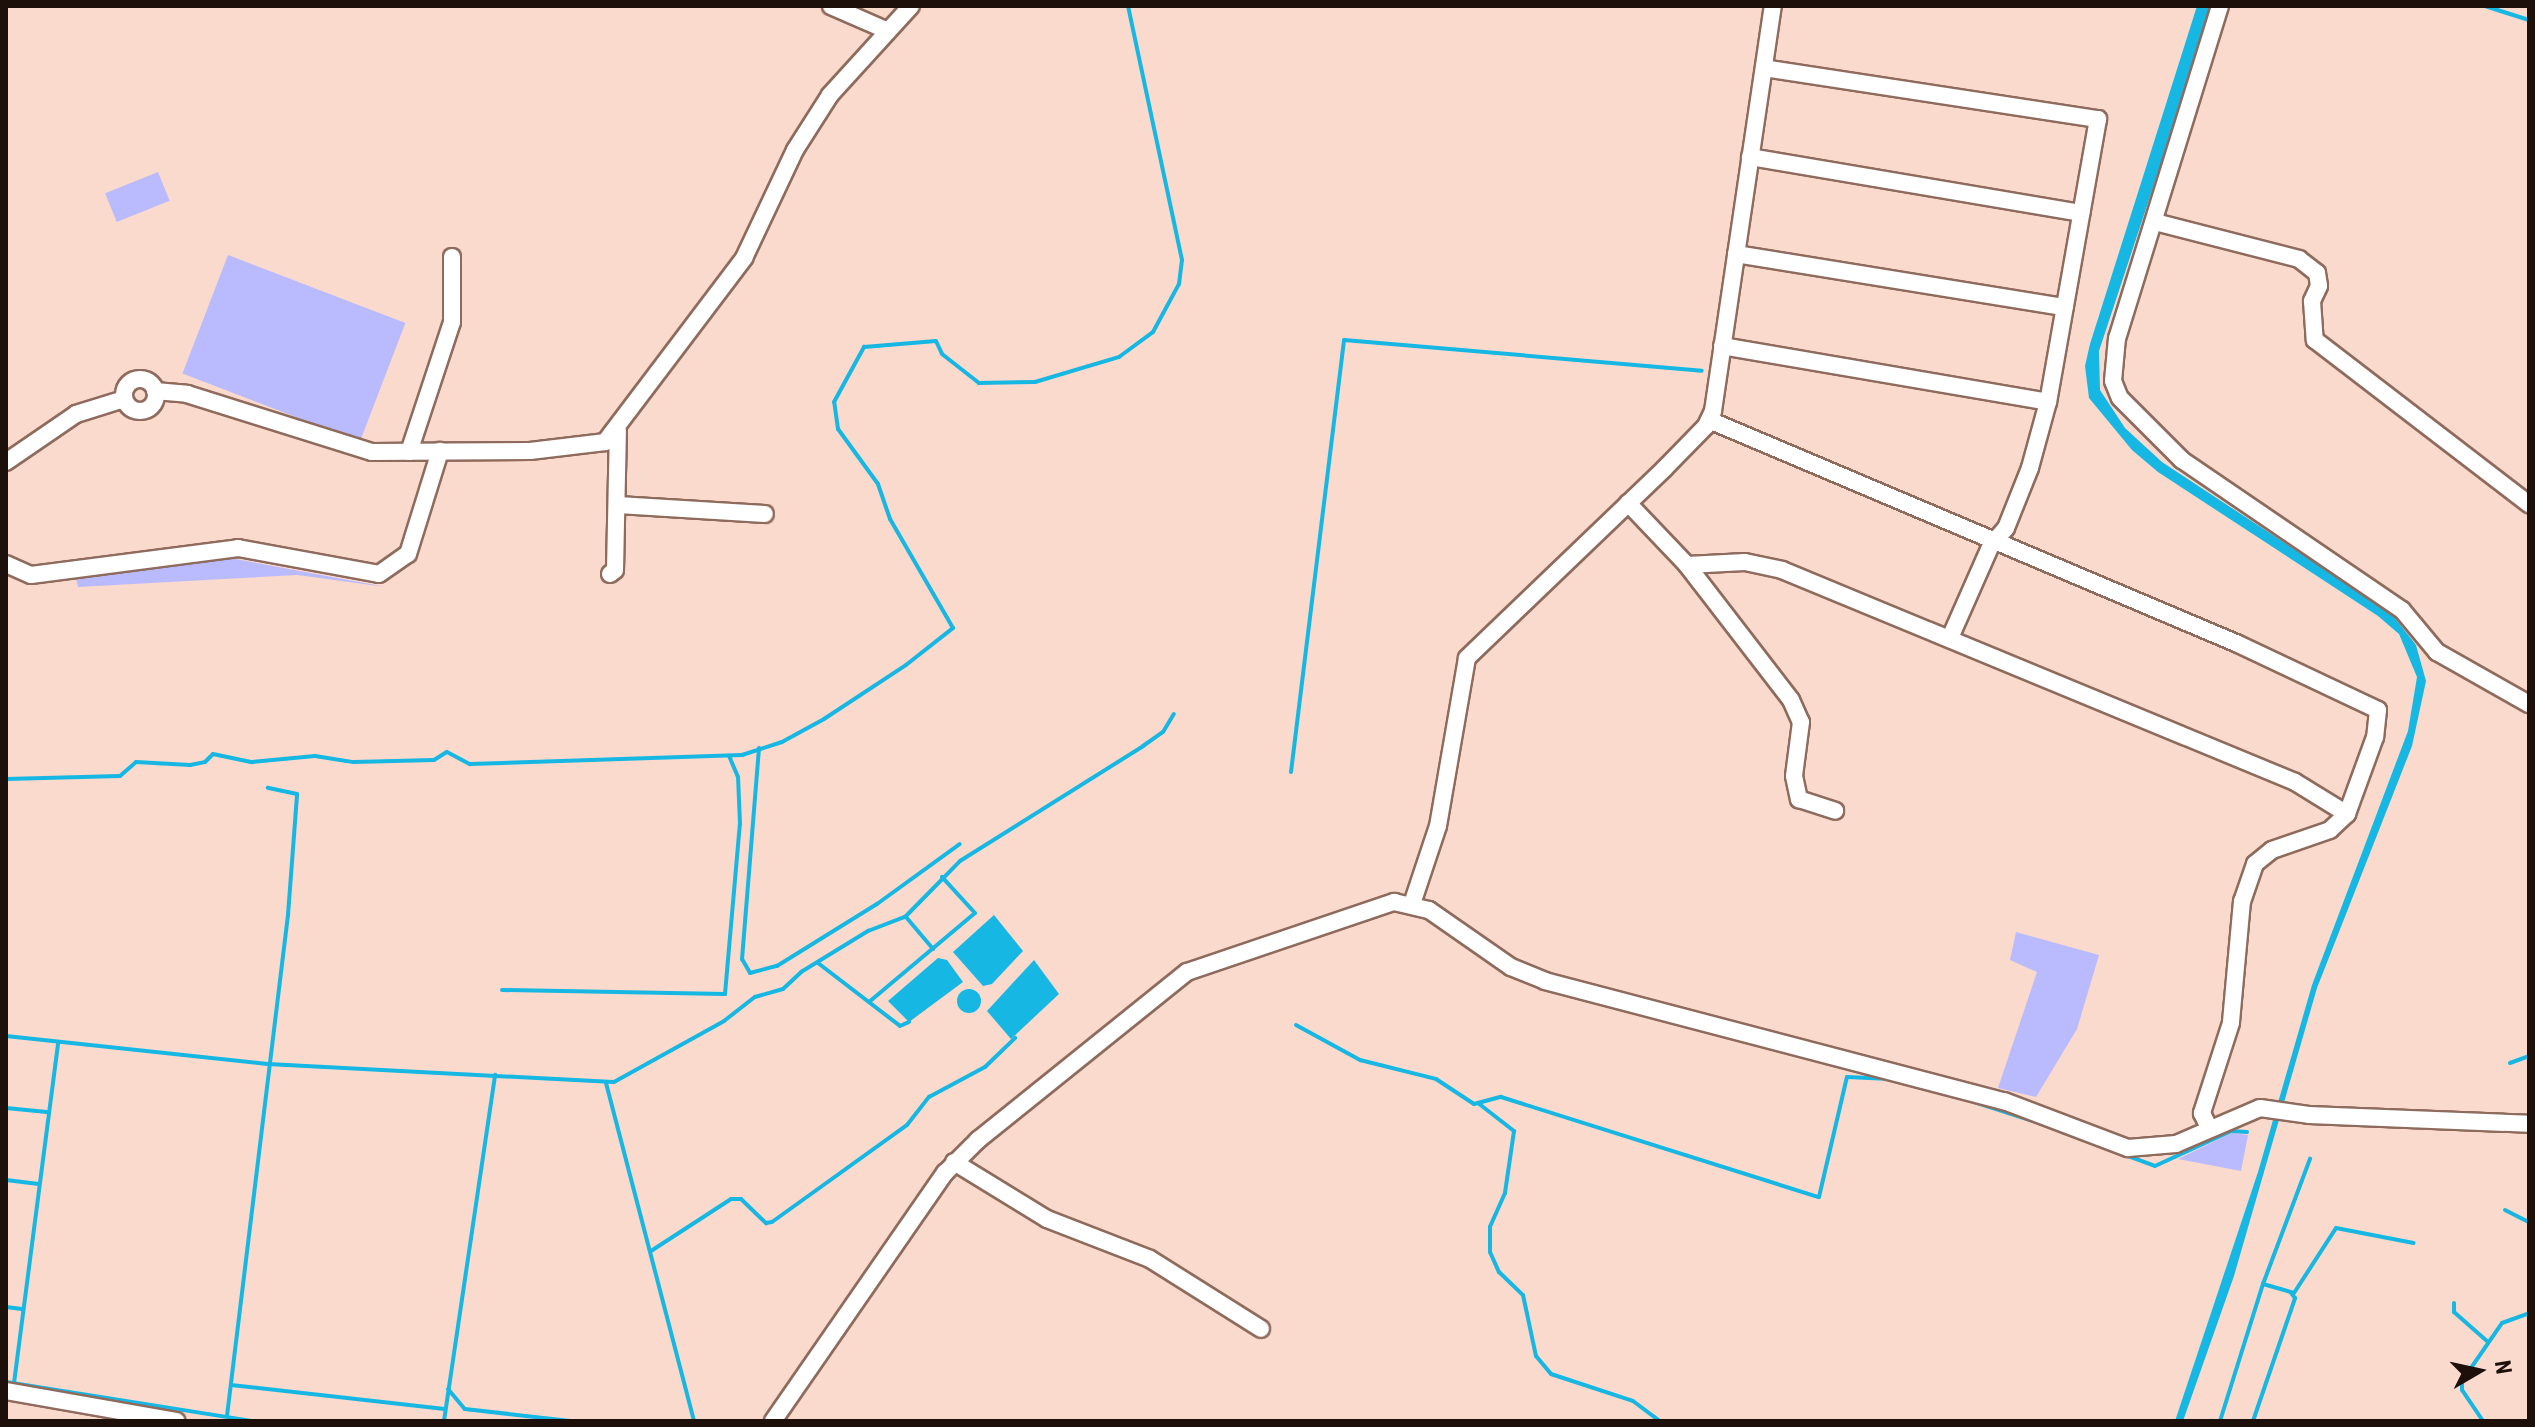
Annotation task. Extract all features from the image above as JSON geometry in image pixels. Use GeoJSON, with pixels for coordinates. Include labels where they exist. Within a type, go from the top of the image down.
{"type":"FeatureCollection","features":[{"type":"Feature","properties":{"kind":"street"},"geometry":{"type":"LineString","coordinates":[[831,6],[886,30]]}},
{"type":"Feature","properties":{"kind":"street"},"geometry":{"type":"LineString","coordinates":[[6,462],[76,414],[124,399],[130,408],[146,409],[155,391],[187,394],[372,452],[583,449],[605,442],[618,431],[744,258],[795,150],[830,95],[911,6]]}},
{"type":"Feature","properties":{"kind":"street"},"geometry":{"type":"LineString","coordinates":[[1412,904],[1438,826],[1467,658],[1709,420],[1773,6]]}},
{"type":"Feature","properties":{"kind":"street"},"geometry":{"type":"LineString","coordinates":[[2220,6],[2117,338],[2113,381],[2120,398],[2182,460],[2402,610],[2437,652],[2529,704]]}},
{"type":"Feature","properties":{"kind":"street"},"geometry":{"type":"LineString","coordinates":[[1764,68],[2098,119],[2048,402],[2030,468],[1950,638]]}},
{"type":"Feature","properties":{"kind":"street"},"geometry":{"type":"LineString","coordinates":[[1750,157],[2081,213]]}},
{"type":"Feature","properties":{"kind":"street"},"geometry":{"type":"LineString","coordinates":[[2155,222],[2299,259],[2317,273],[2319,286],[2312,301],[2315,340],[2529,504]]}},
{"type":"Feature","properties":{"kind":"street"},"geometry":{"type":"LineString","coordinates":[[1736,254],[2065,307]]}},
{"type":"Feature","properties":{"kind":"street"},"geometry":{"type":"LineString","coordinates":[[409,452],[452,322],[452,257]]}},
{"type":"Feature","properties":{"kind":"street"},"geometry":{"type":"LineString","coordinates":[[1722,346],[2048,402]]}},
{"type":"Feature","properties":{"kind":"street"},"geometry":{"type":"LineString","coordinates":[[1709,420],[1997,540],[2368,701],[2378,710],[2375,737],[2347,814],[2330,830],[2272,850],[2255,864],[2242,901],[2231,1023],[2202,1113],[2208,1126]]}},
{"type":"Feature","properties":{"kind":"street"},"geometry":{"type":"LineString","coordinates":[[610,574],[615,570],[618,431]]}},
{"type":"Feature","properties":{"kind":"street"},"geometry":{"type":"LineString","coordinates":[[6,564],[31,575],[238,548],[351,573],[379,574],[408,554],[440,451]]}},
{"type":"Feature","properties":{"kind":"street"},"geometry":{"type":"LineString","coordinates":[[1628,503],[1687,565],[1791,700],[1801,722],[1794,776],[1799,799],[1835,811]]}},
{"type":"Feature","properties":{"kind":"street"},"geometry":{"type":"LineString","coordinates":[[618,505],[765,514]]}},
{"type":"Feature","properties":{"kind":"street"},"geometry":{"type":"LineString","coordinates":[[1687,565],[1745,562],[1782,570],[2295,782],[2347,814]]}},
{"type":"Feature","properties":{"kind":"street"},"geometry":{"type":"LineString","coordinates":[[773,1421],[954,1162],[1187,972],[1394,902],[1412,904],[1511,967],[1545,981],[2004,1101],[2128,1148],[2159,1150],[2208,1126],[2279,1110],[2529,1124]]}},
{"type":"Feature","properties":{"kind":"street"},"geometry":{"type":"LineString","coordinates":[[954,1162],[1047,1219],[1150,1259],[1261,1329]]}},
{"type":"Feature","properties":{"kind":"street"},"geometry":{"type":"LineString","coordinates":[[6,1391],[176,1421]]}},
{"type":"Feature","properties":{"kind":"shaded area"},"geometry":{"type":"Polygon","coordinates":[[[2197,6],[2213,6],[2099,351],[2100,390],[2125,428],[2162,462],[2391,613],[2416,645],[2426,681],[2412,746],[2317,988],[2234,1276],[2183,1421],[2175,1421],[2258,1172],[2312,985],[2408,731],[2417,677],[2399,634],[2378,616],[2158,472],[2132,450],[2089,398],[2085,366],[2090,344],[2197,6]]]}},
{"type":"Feature","properties":{"kind":"shaded area"},"geometry":{"type":"Polygon","coordinates":[[[158,172],[170,201],[117,222],[105,193],[158,172]]]}},
{"type":"Feature","properties":{"kind":"shaded area"},"geometry":{"type":"Polygon","coordinates":[[[228,255],[405,323],[360,442],[182,374],[228,255]]]}},
{"type":"Feature","properties":{"kind":"shaded area"},"geometry":{"type":"Polygon","coordinates":[[[225,557],[386,587],[297,575],[78,587],[76,578],[225,557]]]}},
{"type":"Feature","properties":{"kind":"shaded area"},"geometry":{"type":"Polygon","coordinates":[[[994,915],[1023,951],[992,984],[983,986],[953,952],[994,915]]]}},
{"type":"Feature","properties":{"kind":"shaded area"},"geometry":{"type":"Polygon","coordinates":[[[2016,932],[2099,955],[2077,1029],[2036,1097],[1998,1088],[2037,972],[2010,960],[2016,932]]]}},
{"type":"Feature","properties":{"kind":"shaded area"},"geometry":{"type":"Polygon","coordinates":[[[938,958],[947,960],[963,982],[909,1022],[888,1001],[938,958]]]}},
{"type":"Feature","properties":{"kind":"shaded area"},"geometry":{"type":"Polygon","coordinates":[[[1034,960],[1059,994],[1011,1039],[987,1011],[1034,960]]]}},
{"type":"Feature","properties":{"kind":"shaded area"},"geometry":{"type":"Polygon","coordinates":[[[969,989],[980,996],[981,1001],[974,1012],[969,1013],[958,1006],[957,1001],[964,990],[969,989]]]}},
{"type":"Feature","properties":{"kind":"shaded area"},"geometry":{"type":"Polygon","coordinates":[[[2232,1133],[2248,1135],[2241,1171],[2178,1159],[2232,1133]]]}},
{"type":"Feature","properties":{"kind":"waterway"},"geometry":{"type":"LineString","coordinates":[[6,779],[120,776],[136,762],[190,765],[205,762],[213,754],[252,762],[315,756],[354,762],[434,760],[447,752],[470,764],[742,755],[782,742],[824,719],[906,665],[953,628],[890,519],[878,484],[838,429],[834,402],[864,347],[936,341],[942,354],[979,383],[1035,382],[1119,357],[1153,332],[1179,284],[1182,260],[1128,6]]}},
{"type":"Feature","properties":{"kind":"waterway"},"geometry":{"type":"LineString","coordinates":[[2485,6],[2529,20]]}},
{"type":"Feature","properties":{"kind":"waterway"},"geometry":{"type":"LineString","coordinates":[[1291,772],[1344,340],[1702,371]]}},
{"type":"Feature","properties":{"kind":"waterway"},"geometry":{"type":"LineString","coordinates":[[6,1036],[268,1064],[614,1082],[724,1021],[755,997],[783,989],[801,972],[868,931],[905,917],[960,861],[1143,746],[1163,732],[1174,714]]}},
{"type":"Feature","properties":{"kind":"waterway"},"geometry":{"type":"LineString","coordinates":[[759,748],[742,959],[750,973],[777,966],[877,904],[960,844]]}},
{"type":"Feature","properties":{"kind":"waterway"},"geometry":{"type":"LineString","coordinates":[[502,990],[725,994],[740,824],[738,777],[729,756]]}},
{"type":"Feature","properties":{"kind":"waterway"},"geometry":{"type":"LineString","coordinates":[[227,1416],[288,915],[297,794],[268,788]]}},
{"type":"Feature","properties":{"kind":"waterway"},"geometry":{"type":"LineString","coordinates":[[869,1002],[975,913],[942,877]]}},
{"type":"Feature","properties":{"kind":"waterway"},"geometry":{"type":"LineString","coordinates":[[906,917],[933,949]]}},
{"type":"Feature","properties":{"kind":"waterway"},"geometry":{"type":"LineString","coordinates":[[818,963],[900,1026],[909,1022]]}},
{"type":"Feature","properties":{"kind":"waterway"},"geometry":{"type":"LineString","coordinates":[[1296,1025],[1360,1060],[1436,1079],[1474,1104],[1501,1097],[1819,1197],[1847,1077],[1891,1079]]}},
{"type":"Feature","properties":{"kind":"waterway"},"geometry":{"type":"LineString","coordinates":[[651,1251],[731,1199],[741,1199],[766,1223],[772,1222],[907,1125],[929,1097],[985,1067],[1015,1038]]}},
{"type":"Feature","properties":{"kind":"waterway"},"geometry":{"type":"LineString","coordinates":[[14,1383],[58,1043]]}},
{"type":"Feature","properties":{"kind":"waterway"},"geometry":{"type":"LineString","coordinates":[[2510,1063],[2529,1056]]}},
{"type":"Feature","properties":{"kind":"waterway"},"geometry":{"type":"LineString","coordinates":[[444,1421],[495,1075]]}},
{"type":"Feature","properties":{"kind":"waterway"},"geometry":{"type":"LineString","coordinates":[[606,1083],[694,1421]]}},
{"type":"Feature","properties":{"kind":"waterway"},"geometry":{"type":"LineString","coordinates":[[1965,1099],[2048,1126]]}},
{"type":"Feature","properties":{"kind":"waterway"},"geometry":{"type":"LineString","coordinates":[[1478,1103],[1514,1131],[1505,1193],[1490,1227],[1490,1252],[1499,1272],[1523,1295],[1536,1356],[1551,1374],[1633,1401],[1660,1421]]}},
{"type":"Feature","properties":{"kind":"waterway"},"geometry":{"type":"LineString","coordinates":[[6,1108],[47,1112]]}},
{"type":"Feature","properties":{"kind":"waterway"},"geometry":{"type":"LineString","coordinates":[[2060,1131],[2155,1166],[2231,1131],[2247,1132]]}},
{"type":"Feature","properties":{"kind":"waterway"},"geometry":{"type":"LineString","coordinates":[[2220,1421],[2263,1284],[2310,1159]]}},
{"type":"Feature","properties":{"kind":"waterway"},"geometry":{"type":"LineString","coordinates":[[6,1180],[39,1184]]}},
{"type":"Feature","properties":{"kind":"waterway"},"geometry":{"type":"LineString","coordinates":[[2505,1210],[2529,1222]]}},
{"type":"Feature","properties":{"kind":"waterway"},"geometry":{"type":"LineString","coordinates":[[2263,1284],[2294,1293],[2336,1228],[2414,1243]]}},
{"type":"Feature","properties":{"kind":"waterway"},"geometry":{"type":"LineString","coordinates":[[2253,1421],[2295,1298],[2291,1293]]}},
{"type":"Feature","properties":{"kind":"waterway"},"geometry":{"type":"LineString","coordinates":[[2454,1303],[2454,1312],[2488,1342]]}},
{"type":"Feature","properties":{"kind":"waterway"},"geometry":{"type":"LineString","coordinates":[[6,1307],[22,1309]]}},
{"type":"Feature","properties":{"kind":"waterway"},"geometry":{"type":"LineString","coordinates":[[2483,1421],[2462,1390],[2462,1381],[2502,1323],[2529,1313]]}},
{"type":"Feature","properties":{"kind":"waterway"},"geometry":{"type":"LineString","coordinates":[[6,1382],[253,1421]]}},
{"type":"Feature","properties":{"kind":"waterway"},"geometry":{"type":"LineString","coordinates":[[231,1385],[445,1409]]}},
{"type":"Feature","properties":{"kind":"waterway"},"geometry":{"type":"LineString","coordinates":[[448,1389],[465,1409],[570,1421]]}}]}
